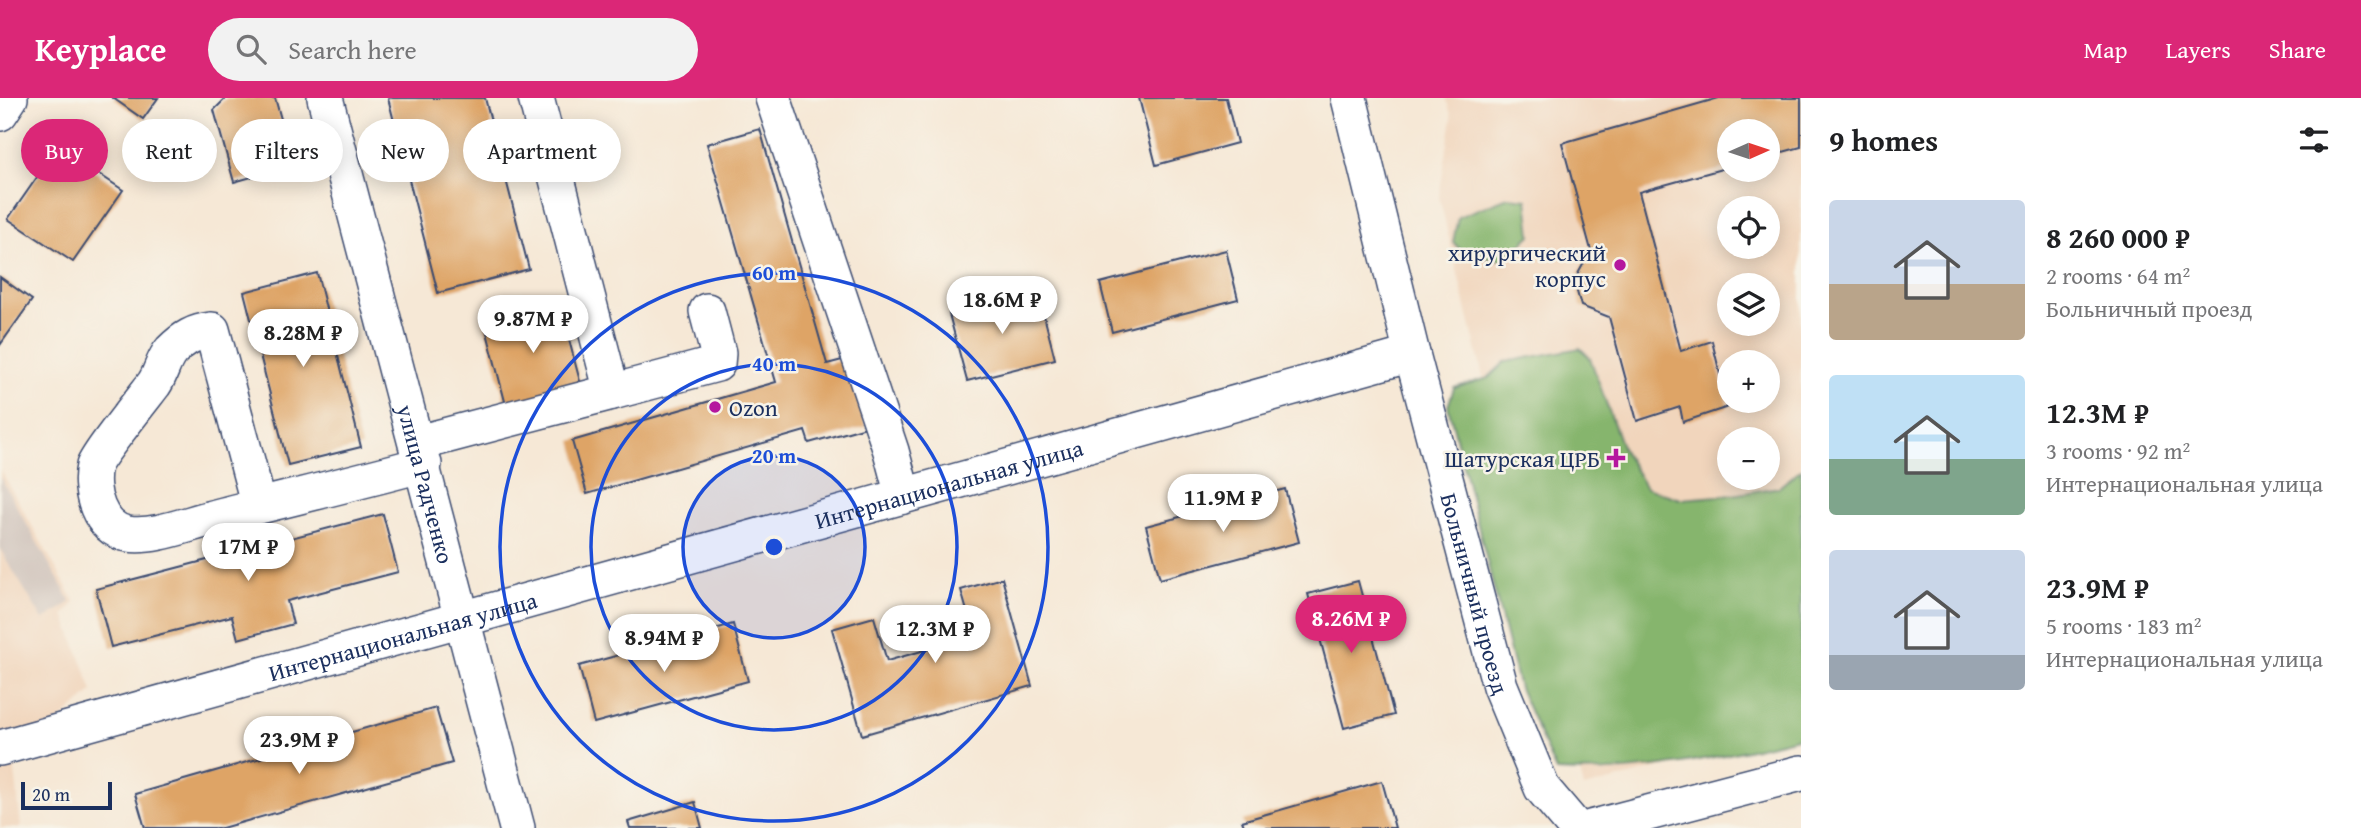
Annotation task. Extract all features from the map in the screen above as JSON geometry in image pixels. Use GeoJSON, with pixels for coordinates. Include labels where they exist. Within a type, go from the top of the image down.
{"type":"FeatureCollection","features":[{"type":"Feature","properties":{"kind":"street"},"geometry":{"type":"LineString","coordinates":[[0,113],[10,98]]}},
{"type":"Feature","properties":{"kind":"street","name":"улица Радченко"},"geometry":{"type":"LineString","coordinates":[[325,98],[421,454],[517,828]]}},
{"type":"Feature","properties":{"kind":"street"},"geometry":{"type":"LineString","coordinates":[[536,98],[612,393]]}},
{"type":"Feature","properties":{"kind":"street"},"geometry":{"type":"LineString","coordinates":[[774,98],[887,438],[903,496]]}},
{"type":"Feature","properties":{"kind":"street","name":"Больничный проезд"},"geometry":{"type":"LineString","coordinates":[[1349,98],[1412,354],[1500,686],[1542,788],[1576,828]]}},
{"type":"Feature","properties":{"kind":"street"},"geometry":{"type":"LineString","coordinates":[[259,506],[212,330],[193,332],[169,353],[157,379],[94,464],[93,501],[114,530],[129,534],[155,532],[259,506],[612,393],[717,364],[718,353],[707,311]]}},
{"type":"Feature","properties":{"kind":"street","name":"Интернациональная улица"},"geometry":{"type":"LineString","coordinates":[[0,748],[1412,354]]}},
{"type":"Feature","properties":{"kind":"street"},"geometry":{"type":"LineString","coordinates":[[1591,828],[1801,773]]}},
{"type":"Feature","properties":{"kind":"shaded area","name":"Шатурская ЦРБ"},"geometry":{"type":"Polygon","coordinates":[[[1446,98],[1801,98],[1801,730],[1584,788],[1439,197],[1452,118],[1446,98]]]}},
{"type":"Feature","properties":{"kind":"shaded area"},"geometry":{"type":"Polygon","coordinates":[[[0,469],[75,602],[64,615],[93,691],[14,760],[21,828],[0,828],[0,469]]]}},
{"type":"Feature","properties":{"kind":"shaded area"},"geometry":{"type":"Polygon","coordinates":[[[0,477],[71,602],[43,620],[0,549],[0,477]]]}},
{"type":"Feature","properties":{"kind":"green space"},"geometry":{"type":"Polygon","coordinates":[[[1508,197],[1527,199],[1531,235],[1504,260],[1465,255],[1453,242],[1458,217],[1508,197]]]}},
{"type":"Feature","properties":{"kind":"green space"},"geometry":{"type":"Polygon","coordinates":[[[1580,348],[1590,358],[1624,452],[1646,488],[1681,499],[1780,490],[1780,486],[1801,469],[1801,737],[1710,758],[1648,768],[1556,771],[1519,688],[1448,406],[1454,388],[1488,378],[1505,362],[1580,348]]]}},
{"type":"Feature","properties":{"kind":"building"},"geometry":{"type":"Polygon","coordinates":[[[113,98],[158,98],[143,119],[113,98]]]}},
{"type":"Feature","properties":{"kind":"building"},"geometry":{"type":"Polygon","coordinates":[[[226,98],[275,98],[281,119],[231,119],[231,171],[214,110],[226,98]]]}},
{"type":"Feature","properties":{"kind":"building"},"geometry":{"type":"Polygon","coordinates":[[[388,98],[485,98],[490,119],[463,119],[463,182],[507,182],[529,269],[438,293],[410,182],[449,182],[449,119],[393,119],[388,98]]]}},
{"type":"Feature","properties":{"kind":"building"},"geometry":{"type":"Polygon","coordinates":[[[1139,98],[1226,98],[1237,143],[1156,165],[1139,98]]]}},
{"type":"Feature","properties":{"kind":"building","name":"хирургический корпус"},"geometry":{"type":"Polygon","coordinates":[[[1719,98],[1801,98],[1801,147],[1780,153],[1780,119],[1717,119],[1717,170],[1639,192],[1681,351],[1712,341],[1717,362],[1717,411],[1683,422],[1680,407],[1637,421],[1609,317],[1581,306],[1574,281],[1591,250],[1562,143],[1719,98]]]}},
{"type":"Feature","properties":{"kind":"building"},"geometry":{"type":"Polygon","coordinates":[[[760,129],[827,364],[846,359],[866,427],[809,443],[805,431],[587,494],[572,441],[776,382],[707,144],[760,129]]]}},
{"type":"Feature","properties":{"kind":"building"},"geometry":{"type":"Polygon","coordinates":[[[108,180],[123,190],[73,262],[8,219],[34,182],[108,180]]]}},
{"type":"Feature","properties":{"kind":"building"},"geometry":{"type":"Polygon","coordinates":[[[1226,250],[1238,299],[1112,332],[1100,283],[1226,250]]]}},
{"type":"Feature","properties":{"kind":"building"},"geometry":{"type":"Polygon","coordinates":[[[317,273],[361,447],[288,465],[244,292],[317,273]]]}},
{"type":"Feature","properties":{"kind":"building"},"geometry":{"type":"Polygon","coordinates":[[[0,277],[32,300],[0,345],[0,277]]]}},
{"type":"Feature","properties":{"kind":"building"},"geometry":{"type":"Polygon","coordinates":[[[1038,292],[1055,359],[967,381],[949,314],[1038,292]]]}},
{"type":"Feature","properties":{"kind":"building"},"geometry":{"type":"Polygon","coordinates":[[[559,302],[582,389],[507,409],[484,321],[559,302]]]}},
{"type":"Feature","properties":{"kind":"building"},"geometry":{"type":"Polygon","coordinates":[[[1285,489],[1299,542],[1160,579],[1146,526],[1285,489]]]}},
{"type":"Feature","properties":{"kind":"building"},"geometry":{"type":"Polygon","coordinates":[[[383,514],[398,572],[287,601],[293,624],[238,639],[232,616],[111,647],[96,589],[383,514]]]}},
{"type":"Feature","properties":{"kind":"building"},"geometry":{"type":"Polygon","coordinates":[[[1002,578],[1032,686],[862,735],[832,629],[874,617],[887,661],[974,636],[961,590],[1002,578]]]}},
{"type":"Feature","properties":{"kind":"building"},"geometry":{"type":"Polygon","coordinates":[[[1358,581],[1394,715],[1344,728],[1308,594],[1358,581]]]}},
{"type":"Feature","properties":{"kind":"building"},"geometry":{"type":"Polygon","coordinates":[[[733,624],[748,681],[594,723],[579,666],[733,624]]]}},
{"type":"Feature","properties":{"kind":"building"},"geometry":{"type":"Polygon","coordinates":[[[436,708],[452,763],[222,828],[145,828],[135,794],[436,708]]]}},
{"type":"Feature","properties":{"kind":"building"},"geometry":{"type":"Polygon","coordinates":[[[1382,781],[1395,828],[1245,828],[1242,821],[1382,781]]]}},
{"type":"Feature","properties":{"kind":"building"},"geometry":{"type":"Polygon","coordinates":[[[695,802],[702,828],[630,828],[628,822],[695,802]]]}},
{"type":"Feature","properties":{"kind":"place","name":"хирургический корпус"},"geometry":{"type":"Point","coordinates":[1620,265]}},
{"type":"Feature","properties":{"kind":"place","name":"Ozon"},"geometry":{"type":"Point","coordinates":[715,407]}},
{"type":"Feature","properties":{"kind":"place","name":"Шатурская ЦРБ"},"geometry":{"type":"Point","coordinates":[1616,458]}}]}
